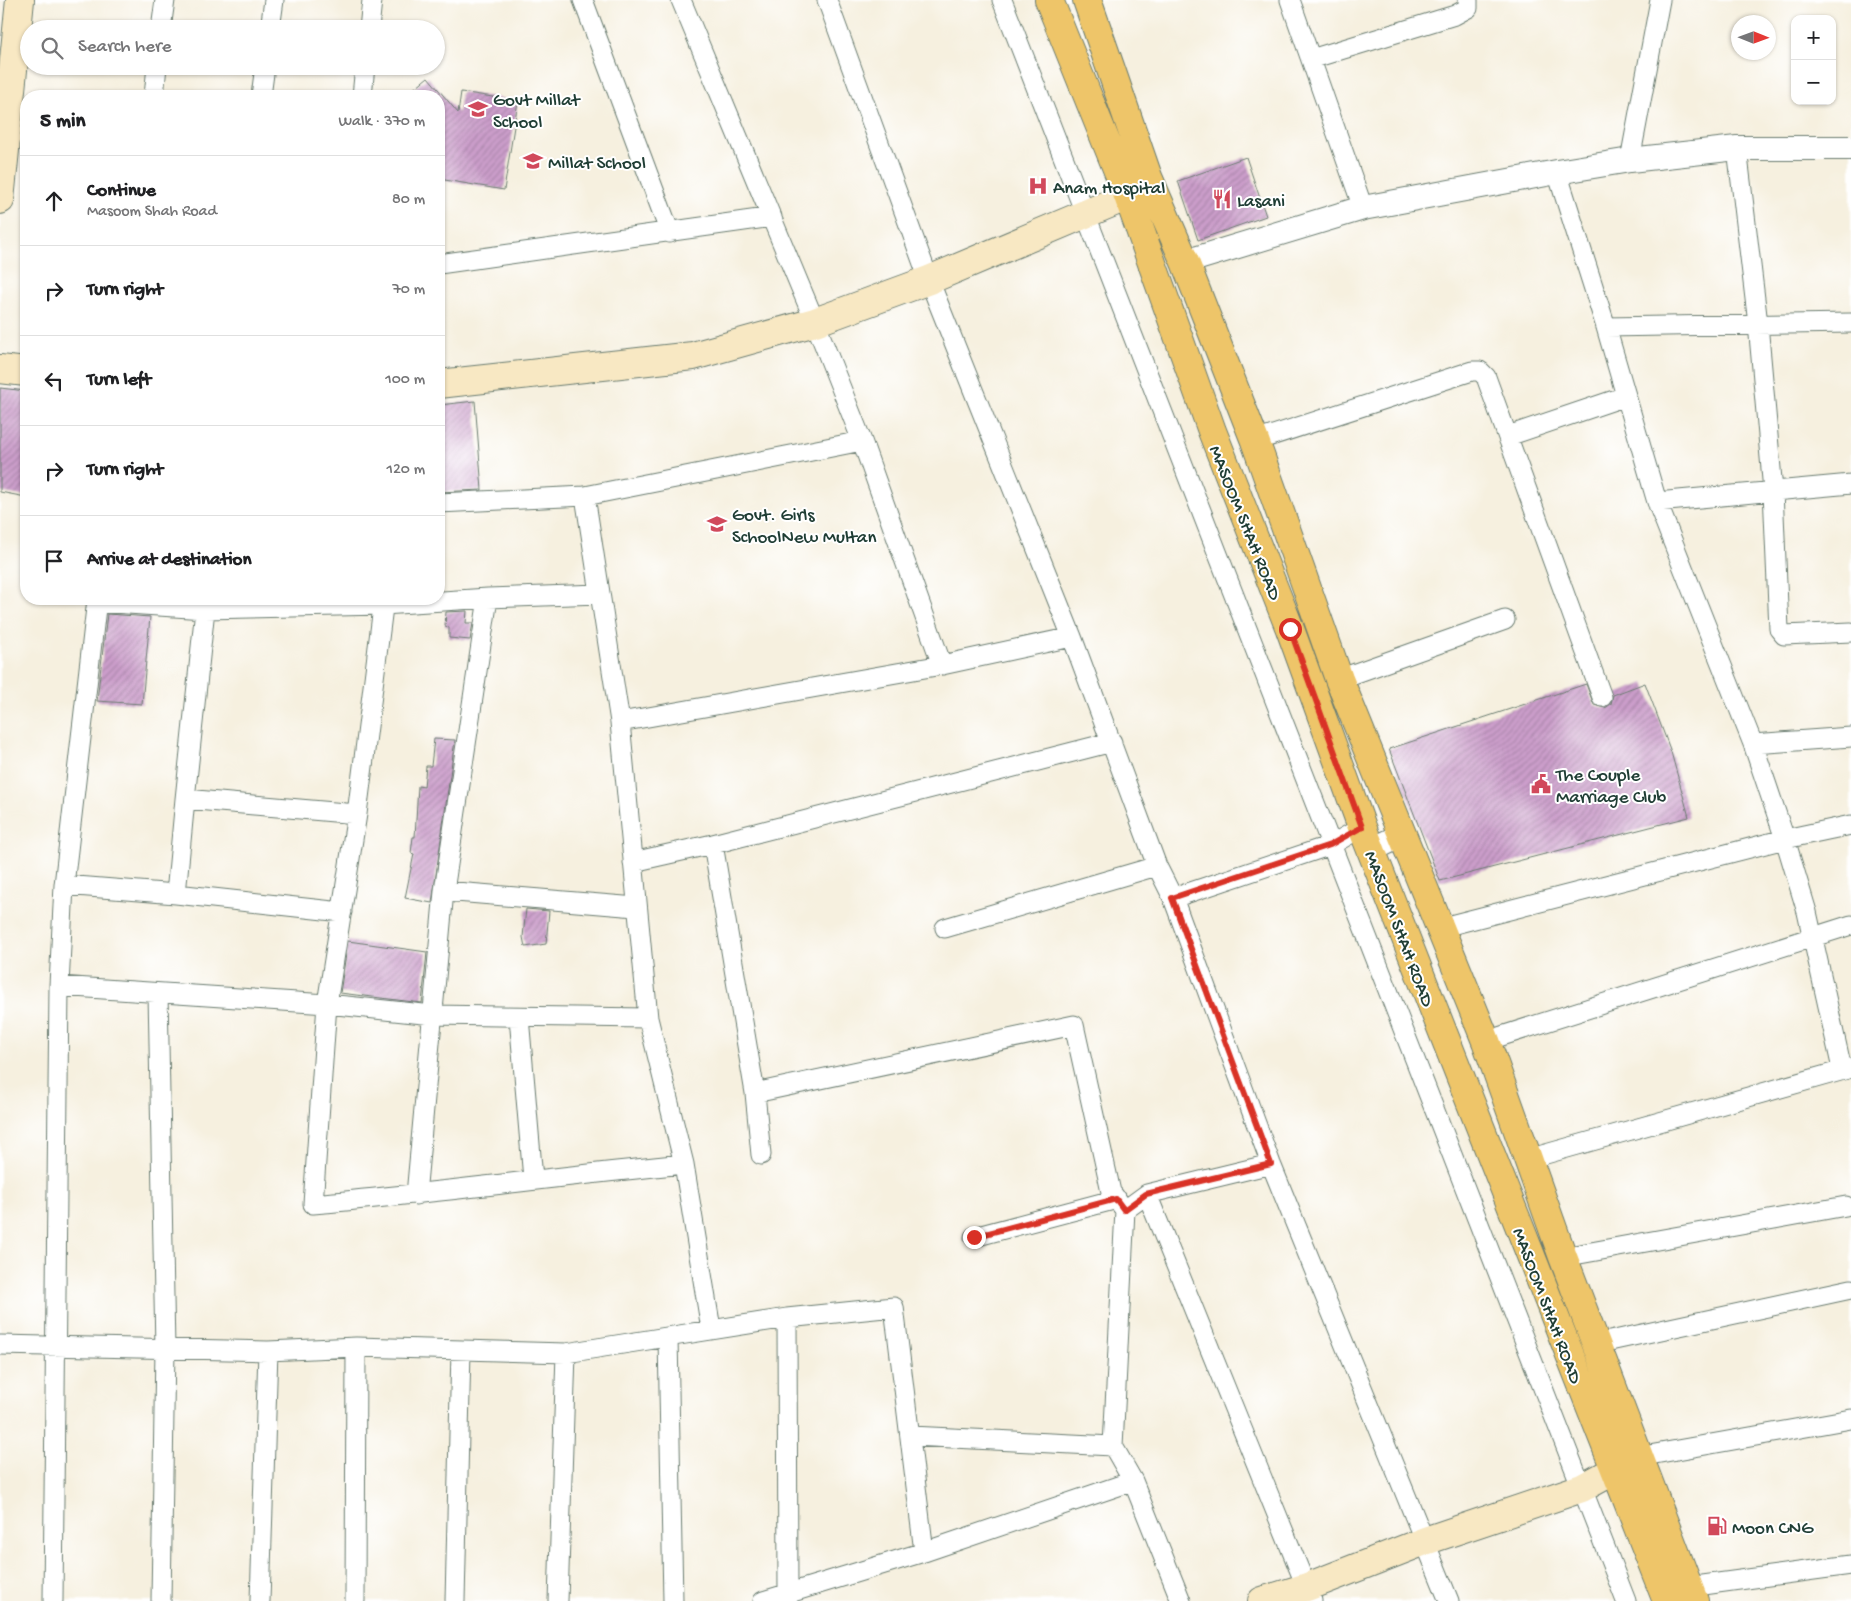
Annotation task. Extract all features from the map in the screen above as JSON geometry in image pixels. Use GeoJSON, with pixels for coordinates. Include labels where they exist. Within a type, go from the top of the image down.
{"type":"FeatureCollection","features":[{"type":"Feature","properties":{"kind":"main road"},"geometry":{"type":"LineString","coordinates":[[0,200],[20,0]]}},
{"type":"Feature","properties":{"kind":"main road","name":"MASOOM SHAH ROAD"},"geometry":{"type":"LineString","coordinates":[[1049,0],[1128,196],[1212,431],[1290,629],[1366,838],[1614,1470],[1683,1596]]}},
{"type":"Feature","properties":{"kind":"main road","name":"MASOOM SHAH ROAD"},"geometry":{"type":"LineString","coordinates":[[1087,0],[1098,27],[1148,177],[1185,262],[1249,429],[1339,679],[1486,1041],[1562,1257],[1638,1457],[1683,1596]]}},
{"type":"Feature","properties":{"kind":"main road"},"geometry":{"type":"LineString","coordinates":[[1065,41],[1098,27]]}},
{"type":"Feature","properties":{"kind":"main road"},"geometry":{"type":"LineString","coordinates":[[445,383],[693,356],[815,322],[929,280],[1128,196]]}},
{"type":"Feature","properties":{"kind":"main road"},"geometry":{"type":"LineString","coordinates":[[0,369],[20,371]]}},
{"type":"Feature","properties":{"kind":"main road"},"geometry":{"type":"LineString","coordinates":[[1212,431],[1249,429]]}},
{"type":"Feature","properties":{"kind":"main road"},"geometry":{"type":"LineString","coordinates":[[1262,1601],[1310,1594],[1425,1541],[1582,1488],[1638,1457]]}},
{"type":"Feature","properties":{"kind":"street"},"geometry":{"type":"LineString","coordinates":[[162,20],[165,0]]}},
{"type":"Feature","properties":{"kind":"street"},"geometry":{"type":"LineString","coordinates":[[271,20],[274,0]]}},
{"type":"Feature","properties":{"kind":"street"},"geometry":{"type":"LineString","coordinates":[[369,20],[372,0]]}},
{"type":"Feature","properties":{"kind":"street"},"geometry":{"type":"LineString","coordinates":[[583,0],[670,233]]}},
{"type":"Feature","properties":{"kind":"street"},"geometry":{"type":"LineString","coordinates":[[681,0],[772,217],[862,441],[942,665]]}},
{"type":"Feature","properties":{"kind":"street"},"geometry":{"type":"LineString","coordinates":[[827,0],[929,280],[1072,637],[1271,1164],[1449,1601]]}},
{"type":"Feature","properties":{"kind":"street"},"geometry":{"type":"LineString","coordinates":[[1002,0],[1626,1601]]}},
{"type":"Feature","properties":{"kind":"street"},"geometry":{"type":"LineString","coordinates":[[1290,0],[1363,208]]}},
{"type":"Feature","properties":{"kind":"street"},"geometry":{"type":"LineString","coordinates":[[1311,59],[1455,15],[1468,8],[1468,0]]}},
{"type":"Feature","properties":{"kind":"street"},"geometry":{"type":"LineString","coordinates":[[1630,160],[1660,0]]}},
{"type":"Feature","properties":{"kind":"street"},"geometry":{"type":"LineString","coordinates":[[155,90],[156,75]]}},
{"type":"Feature","properties":{"kind":"street"},"geometry":{"type":"LineString","coordinates":[[262,90],[264,75]]}},
{"type":"Feature","properties":{"kind":"street"},"geometry":{"type":"LineString","coordinates":[[363,90],[364,75]]}},
{"type":"Feature","properties":{"kind":"street"},"geometry":{"type":"LineString","coordinates":[[1737,148],[1758,324],[1772,491],[1779,629],[1784,635],[1851,632]]}},
{"type":"Feature","properties":{"kind":"street"},"geometry":{"type":"LineString","coordinates":[[1185,262],[1363,208],[1557,172],[1630,160],[1737,148],[1851,148]]}},
{"type":"Feature","properties":{"kind":"street"},"geometry":{"type":"LineString","coordinates":[[1528,1159],[1846,1068],[1786,839],[1753,744],[1657,502],[1606,327],[1557,172]]}},
{"type":"Feature","properties":{"kind":"street"},"geometry":{"type":"LineString","coordinates":[[445,263],[670,233],[772,217]]}},
{"type":"Feature","properties":{"kind":"street"},"geometry":{"type":"LineString","coordinates":[[1606,327],[1851,323]]}},
{"type":"Feature","properties":{"kind":"street"},"geometry":{"type":"LineString","coordinates":[[1249,429],[1472,371],[1480,371],[1486,377],[1602,697]]}},
{"type":"Feature","properties":{"kind":"street"},"geometry":{"type":"LineString","coordinates":[[1508,436],[1626,396]]}},
{"type":"Feature","properties":{"kind":"street"},"geometry":{"type":"LineString","coordinates":[[445,502],[585,496],[862,441]]}},
{"type":"Feature","properties":{"kind":"street"},"geometry":{"type":"LineString","coordinates":[[1657,502],[1851,484]]}},
{"type":"Feature","properties":{"kind":"street"},"geometry":{"type":"LineString","coordinates":[[585,496],[620,722],[648,1018],[684,1164],[711,1329]]}},
{"type":"Feature","properties":{"kind":"street"},"geometry":{"type":"LineString","coordinates":[[445,600],[599,594]]}},
{"type":"Feature","properties":{"kind":"street"},"geometry":{"type":"LineString","coordinates":[[416,1195],[444,891],[488,598]]}},
{"type":"Feature","properties":{"kind":"street"},"geometry":{"type":"LineString","coordinates":[[53,1601],[59,986],[64,885],[97,605]]}},
{"type":"Feature","properties":{"kind":"street"},"geometry":{"type":"LineString","coordinates":[[151,605],[205,609],[307,605]]}},
{"type":"Feature","properties":{"kind":"street"},"geometry":{"type":"LineString","coordinates":[[383,605],[357,814],[327,1004],[313,1204],[416,1195],[533,1179],[684,1164]]}},
{"type":"Feature","properties":{"kind":"street"},"geometry":{"type":"LineString","coordinates":[[176,894],[184,799],[205,609]]}},
{"type":"Feature","properties":{"kind":"street"},"geometry":{"type":"LineString","coordinates":[[1339,679],[1505,620]]}},
{"type":"Feature","properties":{"kind":"street"},"geometry":{"type":"LineString","coordinates":[[620,722],[942,665],[1072,637]]}},
{"type":"Feature","properties":{"kind":"street"},"geometry":{"type":"LineString","coordinates":[[1753,744],[1851,737]]}},
{"type":"Feature","properties":{"kind":"street"},"geometry":{"type":"LineString","coordinates":[[633,862],[713,844],[1112,742]]}},
{"type":"Feature","properties":{"kind":"street"},"geometry":{"type":"LineString","coordinates":[[184,799],[357,814]]}},
{"type":"Feature","properties":{"kind":"street"},"geometry":{"type":"LineString","coordinates":[[1439,928],[1786,839],[1851,825]]}},
{"type":"Feature","properties":{"kind":"street"},"geometry":{"type":"LineString","coordinates":[[1172,898],[1330,845],[1366,838],[1402,835]]}},
{"type":"Feature","properties":{"kind":"street"},"geometry":{"type":"LineString","coordinates":[[713,844],[755,1094],[761,1155]]}},
{"type":"Feature","properties":{"kind":"street"},"geometry":{"type":"LineString","coordinates":[[945,928],[1157,866]]}},
{"type":"Feature","properties":{"kind":"street"},"geometry":{"type":"LineString","coordinates":[[64,885],[176,894],[342,912]]}},
{"type":"Feature","properties":{"kind":"street"},"geometry":{"type":"LineString","coordinates":[[444,891],[636,907]]}},
{"type":"Feature","properties":{"kind":"street"},"geometry":{"type":"LineString","coordinates":[[1486,1041],[1851,925]]}},
{"type":"Feature","properties":{"kind":"street"},"geometry":{"type":"LineString","coordinates":[[59,986],[327,1004],[433,1015],[648,1018]]}},
{"type":"Feature","properties":{"kind":"street"},"geometry":{"type":"LineString","coordinates":[[158,993],[165,1348],[161,1601]]}},
{"type":"Feature","properties":{"kind":"street"},"geometry":{"type":"LineString","coordinates":[[519,1017],[533,1179]]}},
{"type":"Feature","properties":{"kind":"street"},"geometry":{"type":"LineString","coordinates":[[755,1094],[1074,1025],[1111,1192],[1120,1205],[1114,1446],[1133,1481],[1181,1601]]}},
{"type":"Feature","properties":{"kind":"street"},"geometry":{"type":"LineString","coordinates":[[974,1237],[1120,1205],[1146,1194],[1271,1164]]}},
{"type":"Feature","properties":{"kind":"street"},"geometry":{"type":"LineString","coordinates":[[1146,1194],[1310,1594]]}},
{"type":"Feature","properties":{"kind":"street"},"geometry":{"type":"LineString","coordinates":[[1562,1257],[1846,1206]]}},
{"type":"Feature","properties":{"kind":"street"},"geometry":{"type":"LineString","coordinates":[[1596,1344],[1851,1289]]}},
{"type":"Feature","properties":{"kind":"street"},"geometry":{"type":"LineString","coordinates":[[0,1345],[268,1351],[356,1347],[566,1353],[787,1318],[894,1307],[924,1552]]}},
{"type":"Feature","properties":{"kind":"street"},"geometry":{"type":"LineString","coordinates":[[787,1318],[788,1594]]}},
{"type":"Feature","properties":{"kind":"street"},"geometry":{"type":"LineString","coordinates":[[668,1337],[673,1601]]}},
{"type":"Feature","properties":{"kind":"street"},"geometry":{"type":"LineString","coordinates":[[355,1601],[356,1347]]}},
{"type":"Feature","properties":{"kind":"street"},"geometry":{"type":"LineString","coordinates":[[455,1601],[461,1350]]}},
{"type":"Feature","properties":{"kind":"street"},"geometry":{"type":"LineString","coordinates":[[260,1601],[268,1351]]}},
{"type":"Feature","properties":{"kind":"street"},"geometry":{"type":"LineString","coordinates":[[558,1601],[566,1353]]}},
{"type":"Feature","properties":{"kind":"street"},"geometry":{"type":"LineString","coordinates":[[1638,1457],[1851,1419]]}},
{"type":"Feature","properties":{"kind":"street"},"geometry":{"type":"LineString","coordinates":[[911,1436],[1114,1446]]}},
{"type":"Feature","properties":{"kind":"street"},"geometry":{"type":"LineString","coordinates":[[763,1601],[924,1552],[1133,1481]]}},
{"type":"Feature","properties":{"kind":"street"},"geometry":{"type":"LineString","coordinates":[[1683,1596],[1851,1565]]}},
{"type":"Feature","properties":{"kind":"building"},"geometry":{"type":"Polygon","coordinates":[[[428,77],[439,90],[412,90],[428,77]]]}},
{"type":"Feature","properties":{"kind":"building"},"geometry":{"type":"Polygon","coordinates":[[[461,92],[518,101],[504,190],[445,180],[445,97],[458,113],[461,92]]]}},
{"type":"Feature","properties":{"kind":"building","name":"Lasani"},"geometry":{"type":"Polygon","coordinates":[[[1246,157],[1266,216],[1198,240],[1178,181],[1246,157]]]}},
{"type":"Feature","properties":{"kind":"building"},"geometry":{"type":"Polygon","coordinates":[[[0,388],[20,390],[20,496],[0,492],[0,388]]]}},
{"type":"Feature","properties":{"kind":"building"},"geometry":{"type":"Polygon","coordinates":[[[475,401],[482,490],[445,492],[445,404],[475,401]]]}},
{"type":"Feature","properties":{"kind":"building"},"geometry":{"type":"Polygon","coordinates":[[[467,611],[466,623],[473,623],[470,640],[449,638],[449,627],[445,626],[446,612],[467,611]]]}},
{"type":"Feature","properties":{"kind":"building"},"geometry":{"type":"Polygon","coordinates":[[[107,614],[150,617],[142,704],[97,701],[107,614]]]}},
{"type":"Feature","properties":{"kind":"building","name":"The Couple Marriage Club"},"geometry":{"type":"Polygon","coordinates":[[[1645,683],[1671,752],[1689,817],[1440,881],[1389,749],[1586,684],[1594,705],[1605,708],[1611,704],[1613,695],[1645,683]]]}},
{"type":"Feature","properties":{"kind":"building"},"geometry":{"type":"Polygon","coordinates":[[[434,739],[455,740],[432,903],[405,898],[414,854],[411,853],[413,837],[415,837],[418,786],[424,787],[426,766],[431,766],[434,739]]]}},
{"type":"Feature","properties":{"kind":"building"},"geometry":{"type":"Polygon","coordinates":[[[526,909],[549,911],[546,944],[525,947],[523,937],[526,909]]]}},
{"type":"Feature","properties":{"kind":"building"},"geometry":{"type":"Polygon","coordinates":[[[348,941],[427,952],[422,1003],[340,993],[348,941]]]}},
{"type":"Feature","properties":{"kind":"place","name":"Govt Millat School"},"geometry":{"type":"Point","coordinates":[478,109]}},
{"type":"Feature","properties":{"kind":"place","name":"Millat School"},"geometry":{"type":"Point","coordinates":[533,161]}},
{"type":"Feature","properties":{"kind":"place","name":"Anam Hospital"},"geometry":{"type":"Point","coordinates":[1038,186]}},
{"type":"Feature","properties":{"kind":"place","name":"Lasani"},"geometry":{"type":"Point","coordinates":[1222,199]}},
{"type":"Feature","properties":{"kind":"place","name":"Govt. Girls SchoolNew Multan"},"geometry":{"type":"Point","coordinates":[717,524]}},
{"type":"Feature","properties":{"kind":"place","name":"The Couple Marriage Club"},"geometry":{"type":"Point","coordinates":[1541,784]}},
{"type":"Feature","properties":{"kind":"place","name":"Moon CNG"},"geometry":{"type":"Point","coordinates":[1717,1526]}},
{"type":"Feature","properties":{"kind":"route"},"geometry":{"type":"LineString","coordinates":[[974,1237],[1116,1199],[1124,1210],[1146,1194],[1271,1164],[1172,898],[1330,845],[1362,827],[1290,629]]}}]}
